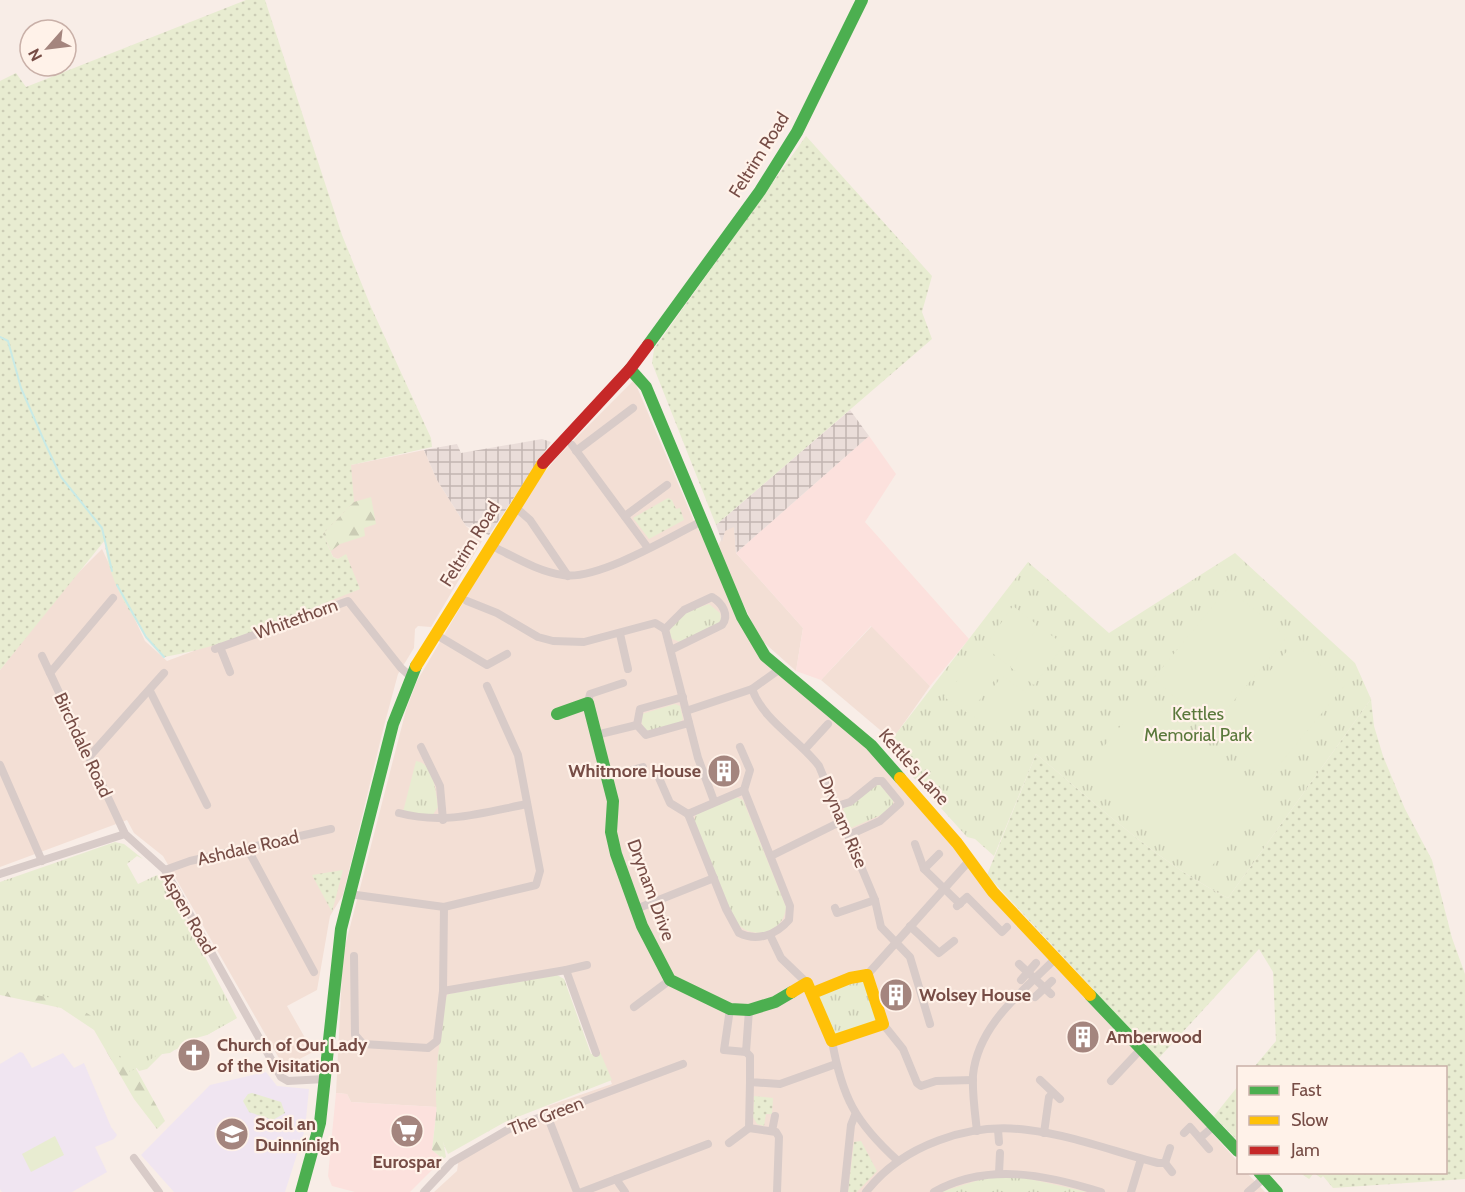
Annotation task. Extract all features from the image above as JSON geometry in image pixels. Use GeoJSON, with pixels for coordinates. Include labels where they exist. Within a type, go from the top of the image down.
{"type":"FeatureCollection","features":[{"type":"Feature","properties":{"kind":"street","name":"Feltrim Road"},"geometry":{"type":"LineString","coordinates":[[305,1191],[320,1123],[335,962],[349,894],[393,724],[411,676],[514,506],[555,446],[630,369],[709,263],[797,132],[862,0]]}},
{"type":"Feature","properties":{"kind":"street","name":"Kettle's Lane"},"geometry":{"type":"LineString","coordinates":[[630,369],[646,387],[700,522],[753,639],[765,656],[871,745],[957,843],[993,892],[1140,1050],[1237,1149]]}},
{"type":"Feature","properties":{"kind":"street"},"geometry":{"type":"LineString","coordinates":[[633,408],[574,448],[648,548]]}},
{"type":"Feature","properties":{"kind":"street"},"geometry":{"type":"LineString","coordinates":[[626,516],[667,485]]}},
{"type":"Feature","properties":{"kind":"street"},"geometry":{"type":"LineString","coordinates":[[514,506],[530,520],[568,576]]}},
{"type":"Feature","properties":{"kind":"street"},"geometry":{"type":"LineString","coordinates":[[498,549],[543,570],[568,576],[591,572],[648,548],[700,522]]}},
{"type":"Feature","properties":{"kind":"street"},"geometry":{"type":"LineString","coordinates":[[665,629],[684,610],[712,597],[718,600],[725,611],[726,620],[722,626],[672,650]]}},
{"type":"Feature","properties":{"kind":"street"},"geometry":{"type":"LineString","coordinates":[[50,673],[113,598]]}},
{"type":"Feature","properties":{"kind":"street","name":"Whitethorn"},"geometry":{"type":"LineString","coordinates":[[230,672],[218,648],[348,601],[401,668],[411,676]]}},
{"type":"Feature","properties":{"kind":"street"},"geometry":{"type":"LineString","coordinates":[[467,601],[497,613],[538,637],[553,641],[584,642],[655,623],[665,629],[689,723],[714,801]]}},
{"type":"Feature","properties":{"kind":"street"},"geometry":{"type":"LineString","coordinates":[[435,634],[487,665],[507,654]]}},
{"type":"Feature","properties":{"kind":"street"},"geometry":{"type":"LineString","coordinates":[[620,634],[628,669]]}},
{"type":"Feature","properties":{"kind":"street","name":"Birchdale Road"},"geometry":{"type":"LineString","coordinates":[[42,656],[125,834]]}},
{"type":"Feature","properties":{"kind":"street"},"geometry":{"type":"LineString","coordinates":[[686,711],[752,689],[780,669]]}},
{"type":"Feature","properties":{"kind":"street"},"geometry":{"type":"LineString","coordinates":[[88,757],[164,673]]}},
{"type":"Feature","properties":{"kind":"street"},"geometry":{"type":"LineString","coordinates":[[557,714],[588,703],[590,694],[623,683]]}},
{"type":"Feature","properties":{"kind":"street"},"geometry":{"type":"LineString","coordinates":[[349,894],[444,907],[536,885],[540,871],[518,754],[487,686]]}},
{"type":"Feature","properties":{"kind":"street","name":"Drynam Rise"},"geometry":{"type":"LineString","coordinates":[[752,689],[759,706],[806,748],[819,766],[875,900],[881,927],[896,942]]}},
{"type":"Feature","properties":{"kind":"street"},"geometry":{"type":"LineString","coordinates":[[150,691],[207,805]]}},
{"type":"Feature","properties":{"kind":"street"},"geometry":{"type":"LineString","coordinates":[[637,724],[640,709],[683,697]]}},
{"type":"Feature","properties":{"kind":"street","name":"Drynam Drive"},"geometry":{"type":"LineString","coordinates":[[588,703],[615,810],[611,832],[619,863],[654,953],[670,980]]}},
{"type":"Feature","properties":{"kind":"street"},"geometry":{"type":"LineString","coordinates":[[637,724],[646,735],[689,723]]}},
{"type":"Feature","properties":{"kind":"street"},"geometry":{"type":"LineString","coordinates":[[596,735],[637,724]]}},
{"type":"Feature","properties":{"kind":"street"},"geometry":{"type":"LineString","coordinates":[[806,748],[828,724]]}},
{"type":"Feature","properties":{"kind":"street"},"geometry":{"type":"LineString","coordinates":[[421,747],[440,786],[443,820]]}},
{"type":"Feature","properties":{"kind":"street"},"geometry":{"type":"LineString","coordinates":[[660,778],[670,803],[688,814],[739,933],[753,938],[770,935],[782,929],[791,912],[744,790],[750,770],[740,747]]}},
{"type":"Feature","properties":{"kind":"street"},"geometry":{"type":"LineString","coordinates":[[0,765],[42,861]]}},
{"type":"Feature","properties":{"kind":"street"},"geometry":{"type":"LineString","coordinates":[[607,777],[643,767]]}},
{"type":"Feature","properties":{"kind":"street"},"geometry":{"type":"LineString","coordinates":[[837,806],[850,802],[876,781],[882,781],[900,803],[880,821],[849,836]]}},
{"type":"Feature","properties":{"kind":"street"},"geometry":{"type":"LineString","coordinates":[[688,814],[744,790]]}},
{"type":"Feature","properties":{"kind":"street"},"geometry":{"type":"LineString","coordinates":[[399,813],[424,820],[443,820],[527,804]]}},
{"type":"Feature","properties":{"kind":"street"},"geometry":{"type":"LineString","coordinates":[[771,856],[842,821]]}},
{"type":"Feature","properties":{"kind":"street","name":"Ashdale Road"},"geometry":{"type":"LineString","coordinates":[[165,870],[247,848],[331,830]]}},
{"type":"Feature","properties":{"kind":"street"},"geometry":{"type":"LineString","coordinates":[[0,874],[125,834]]}},
{"type":"Feature","properties":{"kind":"street","name":"Aspen Road"},"geometry":{"type":"LineString","coordinates":[[125,834],[165,870],[281,1077],[288,1081],[325,1079]]}},
{"type":"Feature","properties":{"kind":"street"},"geometry":{"type":"LineString","coordinates":[[915,844],[924,869],[944,887],[958,905],[967,897],[1002,932],[1007,927]]}},
{"type":"Feature","properties":{"kind":"street"},"geometry":{"type":"LineString","coordinates":[[247,848],[314,972]]}},
{"type":"Feature","properties":{"kind":"street"},"geometry":{"type":"LineString","coordinates":[[924,869],[939,854]]}},
{"type":"Feature","properties":{"kind":"street"},"geometry":{"type":"LineString","coordinates":[[634,1007],[670,980],[730,1009],[749,1010],[810,988],[867,975],[969,861]]}},
{"type":"Feature","properties":{"kind":"street"},"geometry":{"type":"LineString","coordinates":[[636,909],[714,878]]}},
{"type":"Feature","properties":{"kind":"street"},"geometry":{"type":"LineString","coordinates":[[835,908],[837,913],[875,900]]}},
{"type":"Feature","properties":{"kind":"street"},"geometry":{"type":"LineString","coordinates":[[354,956],[355,1035],[359,1041],[363,1044],[428,1048],[437,1041],[442,991],[444,907]]}},
{"type":"Feature","properties":{"kind":"street"},"geometry":{"type":"LineString","coordinates":[[910,926],[939,953],[954,941]]}},
{"type":"Feature","properties":{"kind":"street"},"geometry":{"type":"LineString","coordinates":[[770,935],[780,958],[810,988],[832,1041],[836,1064],[855,1115],[872,1138],[897,1161]]}},
{"type":"Feature","properties":{"kind":"street"},"geometry":{"type":"LineString","coordinates":[[896,942],[910,957],[930,1023]]}},
{"type":"Feature","properties":{"kind":"street"},"geometry":{"type":"LineString","coordinates":[[1021,980],[1031,976],[1055,959]]}},
{"type":"Feature","properties":{"kind":"street"},"geometry":{"type":"LineString","coordinates":[[977,1131],[973,1080],[979,1047],[993,1023],[1031,976],[1036,963]]}},
{"type":"Feature","properties":{"kind":"street"},"geometry":{"type":"LineString","coordinates":[[1019,964],[1048,991]]}},
{"type":"Feature","properties":{"kind":"street"},"geometry":{"type":"LineString","coordinates":[[442,991],[587,965]]}},
{"type":"Feature","properties":{"kind":"street"},"geometry":{"type":"LineString","coordinates":[[566,970],[597,1053]]}},
{"type":"Feature","properties":{"kind":"street"},"geometry":{"type":"LineString","coordinates":[[867,975],[883,1023],[896,1043],[903,1049],[917,1083],[921,1086],[936,1081],[973,1080]]}},
{"type":"Feature","properties":{"kind":"street"},"geometry":{"type":"LineString","coordinates":[[1035,998],[1048,991],[1052,981]]}},
{"type":"Feature","properties":{"kind":"street"},"geometry":{"type":"LineString","coordinates":[[730,1009],[724,1050],[746,1052],[750,1056],[749,1128]]}},
{"type":"Feature","properties":{"kind":"street"},"geometry":{"type":"LineString","coordinates":[[746,1052],[749,1010]]}},
{"type":"Feature","properties":{"kind":"street"},"geometry":{"type":"LineString","coordinates":[[832,1041],[883,1023]]}},
{"type":"Feature","properties":{"kind":"street"},"geometry":{"type":"LineString","coordinates":[[1111,1081],[1140,1050]]}},
{"type":"Feature","properties":{"kind":"street","name":"The Green"},"geometry":{"type":"LineString","coordinates":[[424,1192],[459,1157],[509,1129],[682,1064]]}},
{"type":"Feature","properties":{"kind":"street"},"geometry":{"type":"LineString","coordinates":[[750,1082],[780,1084],[836,1064]]}},
{"type":"Feature","properties":{"kind":"street"},"geometry":{"type":"LineString","coordinates":[[1040,1080],[1060,1099]]}},
{"type":"Feature","properties":{"kind":"street"},"geometry":{"type":"LineString","coordinates":[[1044,1133],[1049,1096],[1053,1093]]}},
{"type":"Feature","properties":{"kind":"street"},"geometry":{"type":"LineString","coordinates":[[547,1115],[577,1192]]}},
{"type":"Feature","properties":{"kind":"street"},"geometry":{"type":"LineString","coordinates":[[844,1192],[851,1125],[855,1115]]}},
{"type":"Feature","properties":{"kind":"street"},"geometry":{"type":"LineString","coordinates":[[772,1131],[775,1116]]}},
{"type":"Feature","properties":{"kind":"street"},"geometry":{"type":"LineString","coordinates":[[1200,1138],[1214,1126]]}},
{"type":"Feature","properties":{"kind":"street"},"geometry":{"type":"LineString","coordinates":[[1184,1133],[1190,1127],[1209,1149]]}},
{"type":"Feature","properties":{"kind":"street"},"geometry":{"type":"LineString","coordinates":[[729,1143],[749,1128],[772,1131],[779,1137],[781,1148],[777,1192]]}},
{"type":"Feature","properties":{"kind":"street"},"geometry":{"type":"LineString","coordinates":[[866,1192],[897,1161],[936,1142],[977,1131],[1027,1129],[1141,1159],[1166,1163],[1172,1172]]}},
{"type":"Feature","properties":{"kind":"street"},"geometry":{"type":"LineString","coordinates":[[998,1130],[999,1142]]}},
{"type":"Feature","properties":{"kind":"street"},"geometry":{"type":"LineString","coordinates":[[582,1192],[708,1144]]}},
{"type":"Feature","properties":{"kind":"street"},"geometry":{"type":"LineString","coordinates":[[1166,1163],[1170,1148]]}},
{"type":"Feature","properties":{"kind":"street"},"geometry":{"type":"LineString","coordinates":[[999,1173],[1000,1153]]}},
{"type":"Feature","properties":{"kind":"street"},"geometry":{"type":"LineString","coordinates":[[134,1158],[159,1192]]}},
{"type":"Feature","properties":{"kind":"street"},"geometry":{"type":"LineString","coordinates":[[1131,1192],[1141,1159]]}},
{"type":"Feature","properties":{"kind":"street"},"geometry":{"type":"LineString","coordinates":[[934,1192],[957,1182],[999,1173],[1047,1178],[1101,1192]]}},
{"type":"Feature","properties":{"kind":"street"},"geometry":{"type":"LineString","coordinates":[[1248,1192],[1262,1175],[1277,1192]]}},
{"type":"Feature","properties":{"kind":"street"},"geometry":{"type":"LineString","coordinates":[[616,1179],[625,1192]]}},
{"type":"Feature","properties":{"kind":"shaded area"},"geometry":{"type":"Polygon","coordinates":[[[634,380],[694,521],[763,657],[866,744],[1237,1161],[1237,1174],[1248,1174],[1265,1192],[434,1192],[457,1171],[459,1157],[547,1115],[545,1107],[612,1084],[565,970],[449,993],[444,1003],[437,1071],[437,1107],[351,1102],[347,1094],[336,1093],[343,954],[406,710],[417,681],[511,521],[559,455],[634,380]]]}},
{"type":"Feature","properties":{"kind":"shaded area"},"geometry":{"type":"Polygon","coordinates":[[[850,410],[869,436],[736,553],[734,527],[725,531],[722,542],[716,525],[850,410]]]}},
{"type":"Feature","properties":{"kind":"shaded area"},"geometry":{"type":"Polygon","coordinates":[[[869,436],[896,474],[865,522],[969,639],[930,686],[871,626],[821,680],[796,671],[803,628],[736,553],[869,436]]]}},
{"type":"Feature","properties":{"kind":"shaded area"},"geometry":{"type":"Polygon","coordinates":[[[542,439],[551,442],[489,535],[466,526],[437,480],[424,450],[457,444],[461,453],[542,439]]]}},
{"type":"Feature","properties":{"kind":"shaded area"},"geometry":{"type":"Polygon","coordinates":[[[424,450],[437,480],[466,526],[482,541],[431,627],[418,626],[415,629],[414,648],[398,674],[343,895],[330,916],[317,990],[287,1006],[313,1052],[284,1067],[163,856],[134,833],[127,820],[0,867],[0,670],[66,585],[102,549],[145,641],[167,661],[359,589],[346,555],[338,559],[333,557],[323,534],[351,465],[424,450]]]}},
{"type":"Feature","properties":{"kind":"shaded area"},"geometry":{"type":"Polygon","coordinates":[[[734,526],[736,553],[803,628],[796,671],[760,639],[717,549],[725,531],[734,526]]]}},
{"type":"Feature","properties":{"kind":"shaded area"},"geometry":{"type":"Polygon","coordinates":[[[872,626],[930,686],[892,740],[821,680],[872,626]]]}},
{"type":"Feature","properties":{"kind":"shaded area"},"geometry":{"type":"Polygon","coordinates":[[[20,1052],[32,1068],[63,1053],[74,1068],[84,1063],[111,1127],[117,1135],[114,1139],[95,1147],[107,1172],[72,1192],[2,1192],[0,1189],[0,1064],[20,1052]]]}},
{"type":"Feature","properties":{"kind":"shaded area","name":"Scoil an Duinnínigh"},"geometry":{"type":"Polygon","coordinates":[[[266,1072],[277,1086],[309,1089],[305,1129],[285,1192],[174,1192],[141,1155],[210,1085],[266,1072]]]}},
{"type":"Feature","properties":{"kind":"shaded area"},"geometry":{"type":"Polygon","coordinates":[[[336,1093],[347,1094],[351,1102],[437,1107],[432,1150],[443,1159],[410,1192],[355,1192],[332,1186],[328,1176],[336,1093]]]}},
{"type":"Feature","properties":{"kind":"green space"},"geometry":{"type":"Polygon","coordinates":[[[246,0],[265,0],[342,235],[371,307],[431,438],[432,447],[351,465],[354,502],[323,534],[333,557],[338,559],[346,554],[360,589],[239,637],[164,657],[125,603],[111,571],[105,540],[0,670],[0,81],[16,73],[26,87],[49,78],[78,78],[78,66],[246,0]]]}},
{"type":"Feature","properties":{"kind":"green space"},"geometry":{"type":"Polygon","coordinates":[[[806,136],[932,276],[922,312],[932,339],[716,525],[652,363],[654,349],[806,136]]]}},
{"type":"Feature","properties":{"kind":"green space"},"geometry":{"type":"Polygon","coordinates":[[[371,497],[376,524],[364,528],[365,536],[340,544],[331,551],[323,534],[354,502],[371,497]]]}},
{"type":"Feature","properties":{"kind":"green space"},"geometry":{"type":"Polygon","coordinates":[[[668,498],[672,500],[676,509],[680,508],[684,520],[649,539],[633,518],[668,498]]]}},
{"type":"Feature","properties":{"kind":"green space","name":"Kettles Memorial Park"},"geometry":{"type":"Polygon","coordinates":[[[1235,553],[1355,663],[1371,699],[1228,898],[1202,884],[1152,850],[1036,754],[994,856],[975,839],[967,837],[886,747],[1028,562],[1109,633],[1235,553]]]}},
{"type":"Feature","properties":{"kind":"green space"},"geometry":{"type":"Polygon","coordinates":[[[1228,588],[1287,637],[1212,727],[1153,679],[1228,588]]]}},
{"type":"Feature","properties":{"kind":"green space"},"geometry":{"type":"Polygon","coordinates":[[[709,604],[720,613],[721,622],[680,642],[672,639],[670,632],[676,620],[709,604]]]}},
{"type":"Feature","properties":{"kind":"green space"},"geometry":{"type":"Polygon","coordinates":[[[1013,606],[1036,624],[1007,664],[984,647],[1013,606]]]}},
{"type":"Feature","properties":{"kind":"green space"},"geometry":{"type":"Polygon","coordinates":[[[1039,626],[1064,645],[1034,685],[1010,667],[1039,626]]]}},
{"type":"Feature","properties":{"kind":"green space"},"geometry":{"type":"Polygon","coordinates":[[[1294,643],[1345,685],[1270,776],[1218,732],[1294,643]]]}},
{"type":"Feature","properties":{"kind":"green space"},"geometry":{"type":"Polygon","coordinates":[[[975,658],[999,674],[969,714],[944,697],[975,658]]]}},
{"type":"Feature","properties":{"kind":"green space"},"geometry":{"type":"Polygon","coordinates":[[[1002,676],[1027,693],[998,733],[973,716],[1002,676]]]}},
{"type":"Feature","properties":{"kind":"green space"},"geometry":{"type":"Polygon","coordinates":[[[1146,695],[1270,796],[1206,873],[1083,772],[1146,695]]]}},
{"type":"Feature","properties":{"kind":"green space"},"geometry":{"type":"Polygon","coordinates":[[[1371,699],[1374,726],[1383,756],[1405,809],[1432,860],[1452,938],[1465,974],[1465,1179],[1333,1188],[1323,1176],[1321,1178],[1315,1174],[1447,1174],[1447,1066],[1255,1066],[1276,1041],[1273,972],[1259,949],[1158,1059],[987,875],[1036,754],[1152,850],[1202,884],[1228,898],[1371,699]]]}},
{"type":"Feature","properties":{"kind":"green space"},"geometry":{"type":"Polygon","coordinates":[[[675,704],[680,706],[683,719],[679,723],[649,731],[644,729],[640,718],[642,714],[675,704]]]}},
{"type":"Feature","properties":{"kind":"green space"},"geometry":{"type":"Polygon","coordinates":[[[416,761],[427,767],[433,780],[438,807],[432,816],[403,812],[416,761]]]}},
{"type":"Feature","properties":{"kind":"green space"},"geometry":{"type":"Polygon","coordinates":[[[879,784],[893,800],[893,805],[881,815],[851,828],[843,812],[844,808],[879,784]]]}},
{"type":"Feature","properties":{"kind":"green space"},"geometry":{"type":"Polygon","coordinates":[[[736,797],[743,800],[786,907],[779,924],[764,932],[748,931],[734,919],[694,820],[697,813],[736,797]]]}},
{"type":"Feature","properties":{"kind":"green space"},"geometry":{"type":"Polygon","coordinates":[[[115,842],[124,844],[143,859],[137,856],[127,864],[138,884],[157,875],[167,884],[237,1018],[207,1035],[199,1031],[177,1049],[156,1056],[130,1072],[90,1015],[67,1001],[0,988],[0,882],[115,842]]]}},
{"type":"Feature","properties":{"kind":"green space"},"geometry":{"type":"Polygon","coordinates":[[[343,870],[332,912],[312,875],[343,870]]]}},
{"type":"Feature","properties":{"kind":"green space"},"geometry":{"type":"Polygon","coordinates":[[[557,975],[564,979],[591,1054],[600,1052],[612,1080],[505,1122],[448,1154],[441,1137],[436,1080],[444,1002],[448,994],[557,975]]]}},
{"type":"Feature","properties":{"kind":"green space"},"geometry":{"type":"Polygon","coordinates":[[[0,977],[61,991],[160,1040],[237,1018],[207,1035],[189,1040],[170,1053],[162,1054],[147,1069],[139,1071],[134,1065],[165,1121],[157,1129],[134,1099],[94,1030],[61,1008],[0,995],[0,977]]]}},
{"type":"Feature","properties":{"kind":"green space"},"geometry":{"type":"Polygon","coordinates":[[[860,981],[865,982],[877,1017],[875,1022],[833,1033],[819,999],[822,994],[860,981]]]}},
{"type":"Feature","properties":{"kind":"green space"},"geometry":{"type":"Polygon","coordinates":[[[1237,1087],[1237,1140],[1214,1116],[1237,1087]]]}},
{"type":"Feature","properties":{"kind":"green space"},"geometry":{"type":"Polygon","coordinates":[[[252,1093],[281,1102],[285,1113],[273,1120],[249,1112],[243,1101],[248,1094],[252,1093]]]}},
{"type":"Feature","properties":{"kind":"green space"},"geometry":{"type":"Polygon","coordinates":[[[754,1096],[773,1098],[772,1114],[766,1114],[764,1126],[757,1124],[753,1117],[754,1096]]]}},
{"type":"Feature","properties":{"kind":"green space"},"geometry":{"type":"Polygon","coordinates":[[[437,1107],[446,1157],[443,1159],[432,1150],[437,1107]]]}},
{"type":"Feature","properties":{"kind":"green space"},"geometry":{"type":"Polygon","coordinates":[[[55,1136],[64,1155],[31,1172],[22,1154],[55,1136]]]}},
{"type":"Feature","properties":{"kind":"green space"},"geometry":{"type":"Polygon","coordinates":[[[861,1141],[877,1171],[857,1192],[848,1192],[854,1142],[861,1141]]]}},
{"type":"Feature","properties":{"kind":"green space"},"geometry":{"type":"Polygon","coordinates":[[[1302,1174],[1313,1174],[1309,1179],[1302,1174]]]}},
{"type":"Feature","properties":{"kind":"green space"},"geometry":{"type":"Polygon","coordinates":[[[986,1178],[1026,1178],[1087,1192],[940,1192],[986,1178]]]}},
{"type":"Feature","properties":{"kind":"waterway"},"geometry":{"type":"LineString","coordinates":[[0,337],[8,341],[21,388],[61,477],[102,528],[112,571]]}},
{"type":"Feature","properties":{"kind":"waterway"},"geometry":{"type":"LineString","coordinates":[[117,585],[146,637],[164,657]]}},
{"type":"Feature","properties":{"kind":"traffic: fast"},"geometry":{"type":"LineString","coordinates":[[648,345],[760,191],[797,132],[862,0]]}},
{"type":"Feature","properties":{"kind":"traffic: fast"},"geometry":{"type":"LineString","coordinates":[[630,369],[646,387],[742,617],[765,656],[871,745],[900,778]]}},
{"type":"Feature","properties":{"kind":"traffic: fast"},"geometry":{"type":"LineString","coordinates":[[301,1192],[320,1123],[341,929],[393,724],[416,666]]}},
{"type":"Feature","properties":{"kind":"traffic: fast"},"geometry":{"type":"LineString","coordinates":[[557,714],[588,703],[613,801],[611,832],[616,854],[642,926],[670,980],[730,1009],[749,1010],[775,1002],[792,992]]}},
{"type":"Feature","properties":{"kind":"traffic: fast"},"geometry":{"type":"LineString","coordinates":[[1090,995],[1237,1150]]}},
{"type":"Feature","properties":{"kind":"traffic: fast"},"geometry":{"type":"LineString","coordinates":[[1261,1174],[1277,1192]]}},
{"type":"Feature","properties":{"kind":"traffic: slow"},"geometry":{"type":"LineString","coordinates":[[416,666],[543,463]]}},
{"type":"Feature","properties":{"kind":"traffic: slow"},"geometry":{"type":"LineString","coordinates":[[900,778],[957,843],[993,892],[1090,995]]}},
{"type":"Feature","properties":{"kind":"traffic: slow"},"geometry":{"type":"LineString","coordinates":[[792,992],[807,983],[832,1041],[883,1024],[867,975],[850,978],[813,993]]}},
{"type":"Feature","properties":{"kind":"traffic: jam"},"geometry":{"type":"LineString","coordinates":[[543,463],[630,369],[648,345]]}},
{"type":"Feature","properties":{"kind":"place","name":"Whitmore House"},"geometry":{"type":"Point","coordinates":[724,771]}},
{"type":"Feature","properties":{"kind":"place","name":"Wolsey House"},"geometry":{"type":"Point","coordinates":[896,995]}},
{"type":"Feature","properties":{"kind":"place","name":"Amberwood"},"geometry":{"type":"Point","coordinates":[1083,1037]}},
{"type":"Feature","properties":{"kind":"place","name":"Church of Our Lady of the Visitation"},"geometry":{"type":"Point","coordinates":[194,1055]}},
{"type":"Feature","properties":{"kind":"place","name":"Eurospar"},"geometry":{"type":"Point","coordinates":[407,1131]}},
{"type":"Feature","properties":{"kind":"place","name":"Scoil an Duinnínigh"},"geometry":{"type":"Point","coordinates":[232,1134]}}]}
